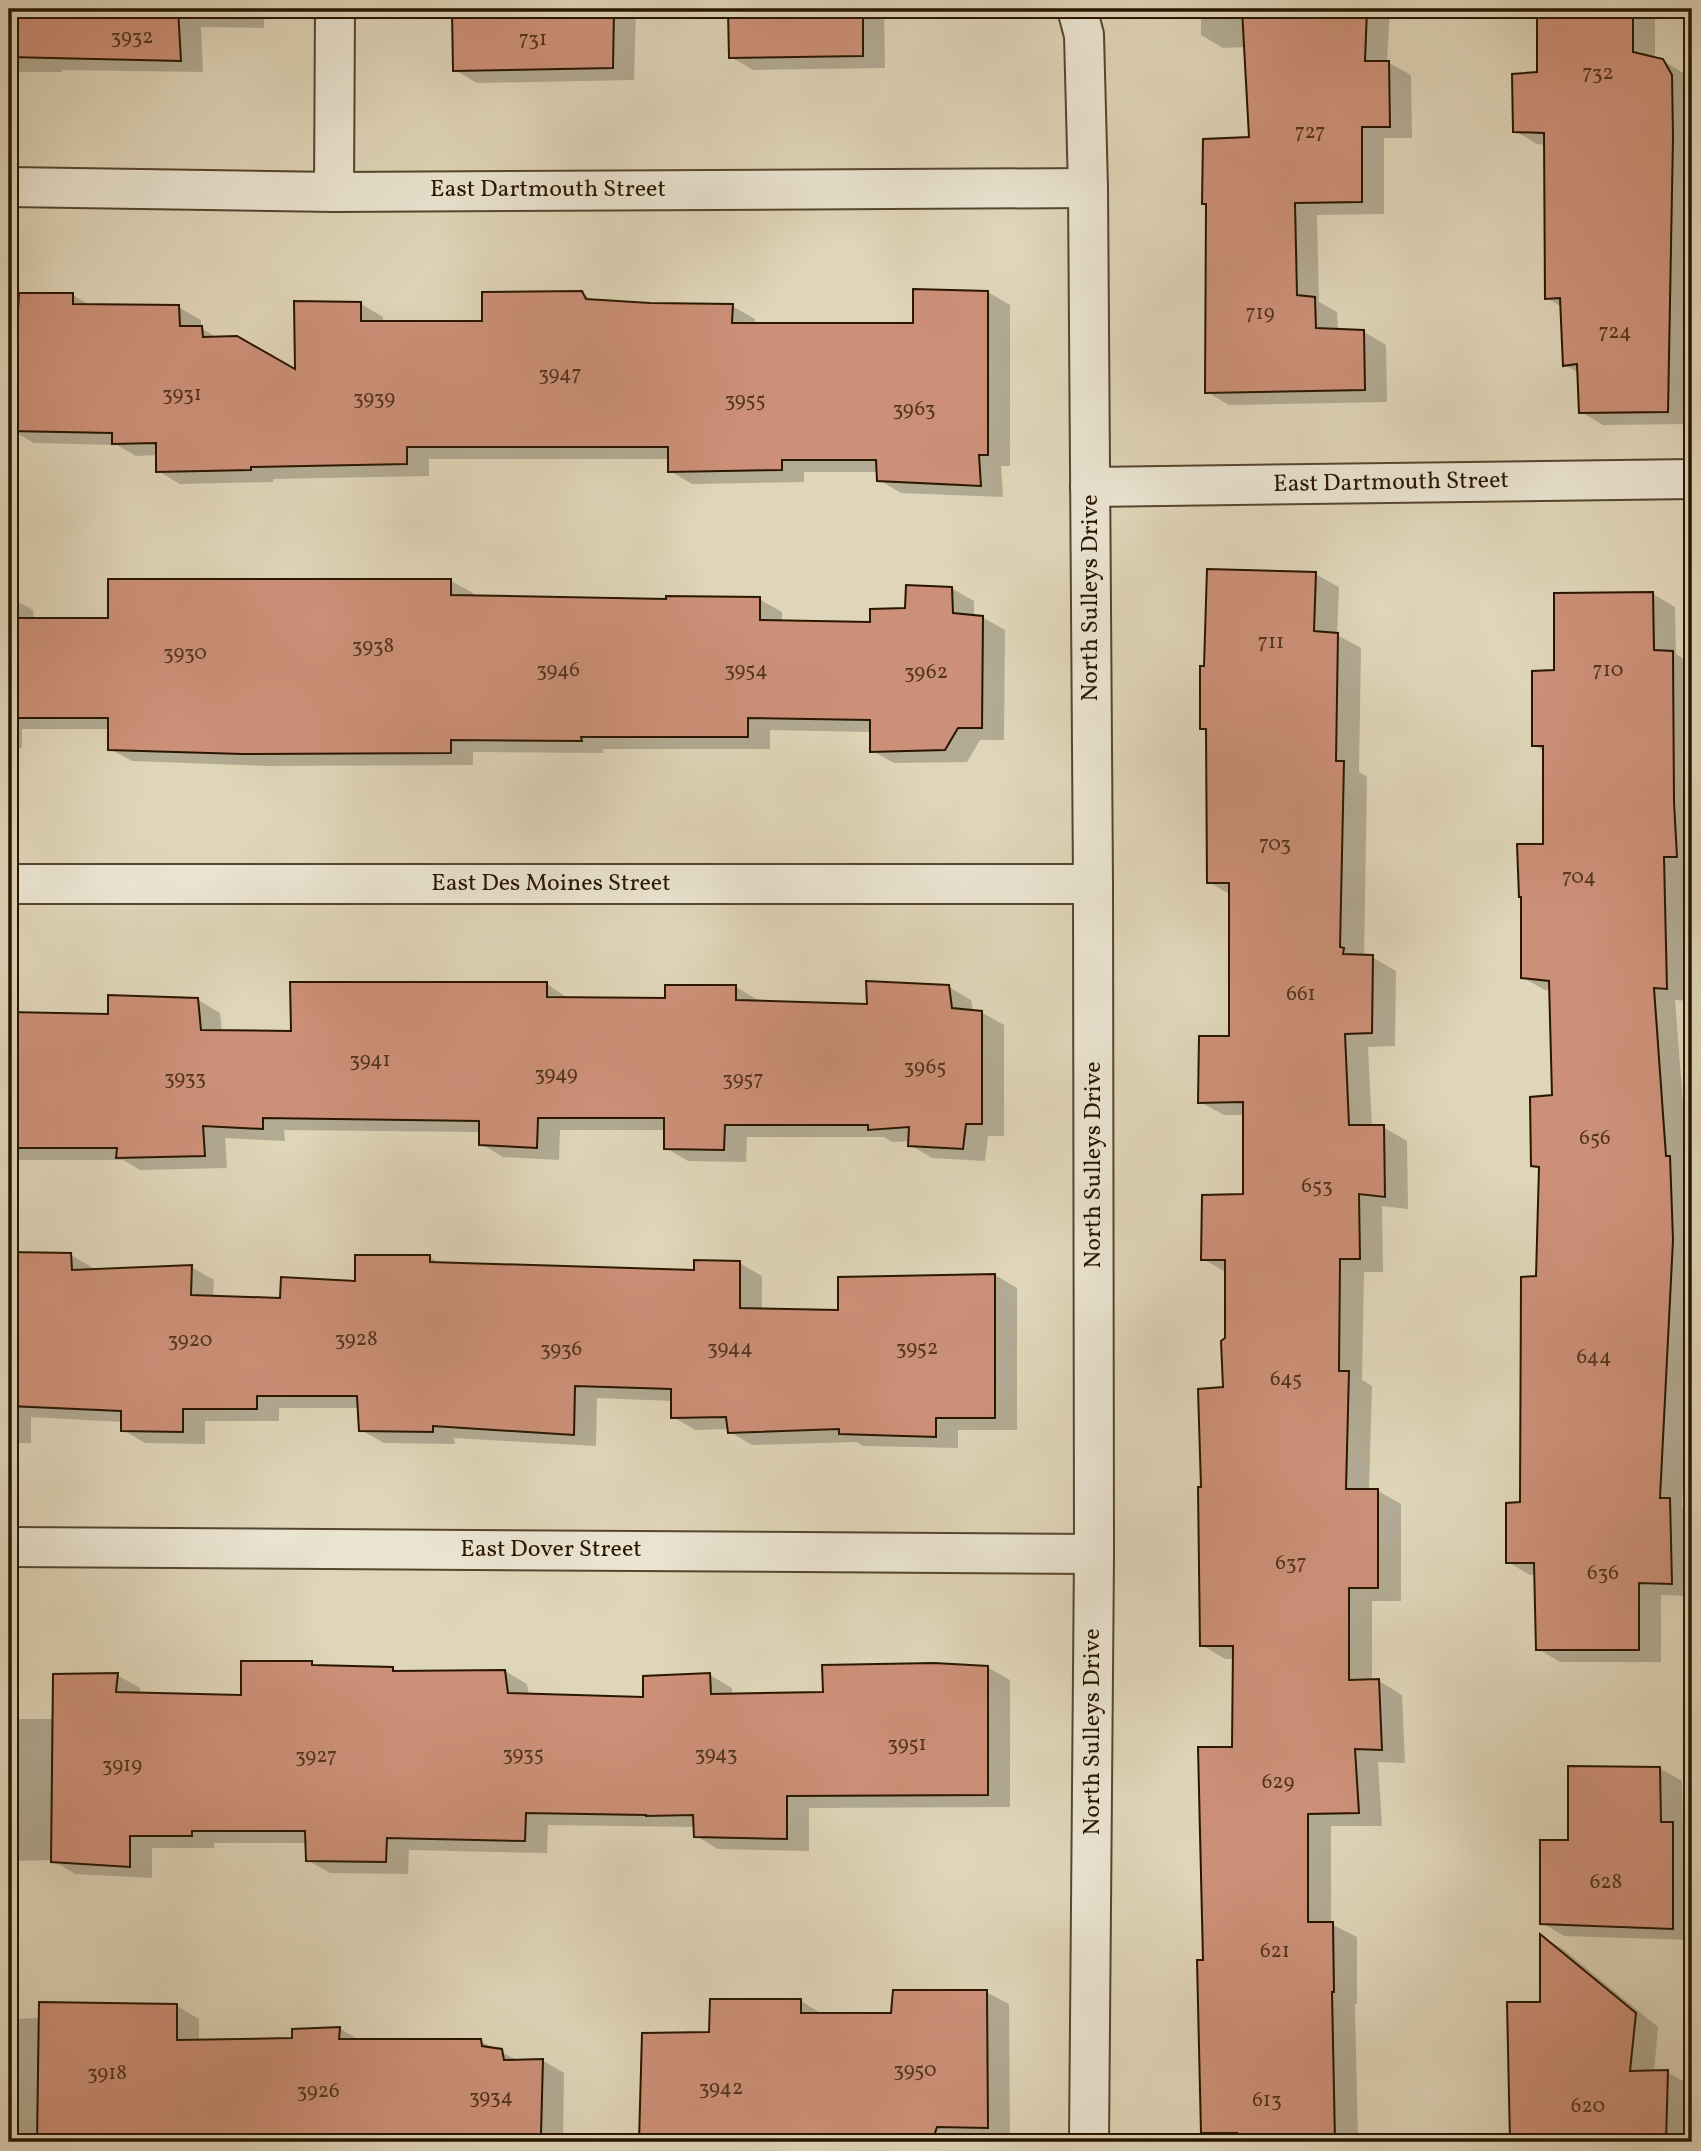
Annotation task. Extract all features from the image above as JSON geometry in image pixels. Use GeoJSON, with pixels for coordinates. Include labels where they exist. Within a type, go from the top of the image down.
{"type":"FeatureCollection","features":[{"type":"Feature","properties":{"kind":"street"},"geometry":{"type":"LineString","coordinates":[[334,192],[335,9]]}},
{"type":"Feature","properties":{"kind":"street","name":"North Sulleys Drive"},"geometry":{"type":"LineString","coordinates":[[1077,9],[1084,35],[1088,188],[1093,884],[1094,1554],[1089,2142]]}},
{"type":"Feature","properties":{"kind":"street","name":"East Dartmouth Street"},"geometry":{"type":"LineString","coordinates":[[9,187],[334,192],[1088,188]]}},
{"type":"Feature","properties":{"kind":"street","name":"East Dartmouth Street"},"geometry":{"type":"LineString","coordinates":[[1090,486],[1692,478]]}},
{"type":"Feature","properties":{"kind":"street","name":"East Des Moines Street"},"geometry":{"type":"LineString","coordinates":[[9,884],[1093,884]]}},
{"type":"Feature","properties":{"kind":"street","name":"East Dover Street"},"geometry":{"type":"LineString","coordinates":[[9,1547],[1094,1554]]}},
{"type":"Feature","properties":{"kind":"building"},"geometry":{"type":"Polygon","coordinates":[[[9,9],[178,9],[181,61],[9,57],[9,9]]]}},
{"type":"Feature","properties":{"kind":"building"},"geometry":{"type":"Polygon","coordinates":[[[452,9],[614,9],[613,68],[453,71],[452,9]]]}},
{"type":"Feature","properties":{"kind":"building"},"geometry":{"type":"Polygon","coordinates":[[[728,9],[863,9],[863,56],[729,58],[728,9]]]}},
{"type":"Feature","properties":{"kind":"building"},"geometry":{"type":"Polygon","coordinates":[[[1242,9],[1367,9],[1365,61],[1389,61],[1390,127],[1362,127],[1362,202],[1295,203],[1297,295],[1315,297],[1316,328],[1364,330],[1365,390],[1205,393],[1206,204],[1202,204],[1203,139],[1249,137],[1242,9]]]}},
{"type":"Feature","properties":{"kind":"building"},"geometry":{"type":"Polygon","coordinates":[[[1537,9],[1633,9],[1633,52],[1663,59],[1672,75],[1668,412],[1579,413],[1577,364],[1563,366],[1560,298],[1545,299],[1544,133],[1513,132],[1512,74],[1537,72],[1537,9]]]}},
{"type":"Feature","properties":{"kind":"building"},"geometry":{"type":"Polygon","coordinates":[[[913,289],[988,291],[988,455],[979,455],[981,486],[877,481],[876,460],[782,460],[782,470],[668,472],[668,447],[407,447],[407,464],[156,472],[156,443],[112,444],[112,433],[10,431],[9,310],[18,310],[19,293],[73,293],[73,304],[179,305],[180,326],[202,326],[203,337],[237,336],[295,369],[294,301],[361,302],[361,321],[482,321],[482,292],[582,291],[586,299],[733,304],[732,323],[913,323],[913,289]]]}},
{"type":"Feature","properties":{"kind":"building"},"geometry":{"type":"Polygon","coordinates":[[[1207,569],[1316,572],[1314,631],[1338,633],[1336,761],[1344,761],[1340,947],[1344,948],[1343,954],[1373,955],[1372,1033],[1345,1034],[1349,1125],[1384,1125],[1385,1197],[1359,1194],[1360,1259],[1340,1259],[1339,1371],[1349,1371],[1346,1489],[1378,1489],[1378,1588],[1349,1588],[1349,1680],[1379,1679],[1382,1750],[1355,1749],[1359,1813],[1308,1814],[1308,1922],[1333,1922],[1335,2142],[1237,2142],[1237,2133],[1201,2133],[1197,1960],[1203,1960],[1198,1747],[1232,1747],[1233,1646],[1200,1646],[1198,1487],[1201,1487],[1198,1389],[1223,1387],[1221,1341],[1225,1338],[1225,1260],[1201,1260],[1202,1195],[1243,1194],[1243,1102],[1198,1103],[1199,1036],[1229,1036],[1229,883],[1207,883],[1206,729],[1200,729],[1200,666],[1204,666],[1207,569]]]}},
{"type":"Feature","properties":{"kind":"building"},"geometry":{"type":"Polygon","coordinates":[[[108,579],[451,579],[451,595],[666,599],[666,596],[760,597],[760,620],[870,622],[870,609],[905,608],[906,585],[952,587],[953,613],[983,616],[982,728],[958,728],[945,750],[870,752],[870,720],[748,718],[748,737],[581,737],[582,741],[451,740],[451,753],[243,754],[108,750],[108,718],[9,718],[9,618],[108,618],[108,579]]]}},
{"type":"Feature","properties":{"kind":"building"},"geometry":{"type":"Polygon","coordinates":[[[1653,592],[1654,650],[1673,651],[1677,857],[1664,857],[1667,989],[1654,988],[1666,1156],[1670,1156],[1673,1240],[1660,1498],[1670,1498],[1672,1584],[1639,1583],[1639,1650],[1536,1650],[1534,1563],[1506,1563],[1506,1503],[1520,1502],[1521,1277],[1536,1276],[1539,1167],[1531,1166],[1530,1097],[1552,1095],[1549,981],[1521,978],[1521,897],[1517,844],[1543,844],[1543,746],[1532,746],[1532,671],[1554,670],[1554,593],[1653,592]]]}},
{"type":"Feature","properties":{"kind":"building"},"geometry":{"type":"Polygon","coordinates":[[[866,981],[949,985],[952,1008],[982,1011],[982,1124],[966,1124],[963,1149],[908,1146],[909,1127],[868,1130],[868,1125],[725,1125],[724,1150],[664,1149],[664,1118],[538,1118],[537,1148],[479,1145],[479,1121],[263,1118],[263,1129],[203,1126],[205,1156],[116,1158],[117,1148],[9,1148],[9,1012],[108,1014],[108,995],[198,998],[201,1030],[291,1031],[290,982],[547,982],[547,997],[665,998],[665,985],[736,985],[736,1000],[867,1004],[866,981]]]}},
{"type":"Feature","properties":{"kind":"building"},"geometry":{"type":"Polygon","coordinates":[[[9,1252],[71,1253],[72,1270],[192,1265],[191,1295],[280,1298],[281,1277],[355,1281],[355,1255],[430,1255],[430,1262],[694,1270],[694,1260],[740,1261],[740,1308],[838,1310],[838,1277],[995,1274],[995,1418],[936,1418],[936,1437],[839,1434],[839,1429],[728,1433],[726,1417],[671,1418],[671,1389],[575,1386],[574,1435],[433,1426],[433,1432],[359,1431],[357,1396],[257,1396],[257,1409],[183,1409],[183,1432],[121,1431],[121,1411],[9,1406],[9,1252]]]}},
{"type":"Feature","properties":{"kind":"building"},"geometry":{"type":"Polygon","coordinates":[[[241,1661],[312,1661],[312,1665],[393,1667],[393,1671],[505,1670],[508,1693],[643,1697],[643,1676],[710,1673],[711,1694],[823,1692],[822,1665],[934,1663],[988,1666],[988,1795],[787,1796],[787,1839],[694,1837],[693,1815],[526,1813],[525,1841],[387,1838],[386,1862],[306,1861],[305,1831],[192,1831],[192,1836],[130,1836],[130,1867],[51,1862],[53,1674],[118,1673],[116,1692],[241,1695],[241,1661]]]}},
{"type":"Feature","properties":{"kind":"building"},"geometry":{"type":"Polygon","coordinates":[[[1568,1766],[1660,1767],[1661,1822],[1673,1822],[1673,1929],[1540,1924],[1540,1840],[1568,1840],[1568,1766]]]}},
{"type":"Feature","properties":{"kind":"building"},"geometry":{"type":"Polygon","coordinates":[[[1540,1934],[1636,2013],[1630,2071],[1668,2070],[1666,2142],[1510,2142],[1507,2002],[1540,2002],[1540,1934]]]}},
{"type":"Feature","properties":{"kind":"building"},"geometry":{"type":"Polygon","coordinates":[[[893,1990],[987,1990],[988,2128],[937,2127],[934,2136],[910,2137],[910,2142],[639,2142],[642,2033],[709,2032],[710,1999],[801,1999],[801,2013],[891,2013],[893,1990]]]}},
{"type":"Feature","properties":{"kind":"building"},"geometry":{"type":"Polygon","coordinates":[[[39,2002],[177,2004],[177,2040],[292,2038],[292,2029],[340,2027],[339,2039],[481,2039],[482,2046],[502,2049],[504,2060],[543,2059],[541,2134],[516,2135],[516,2142],[37,2142],[39,2002]]]}}]}
